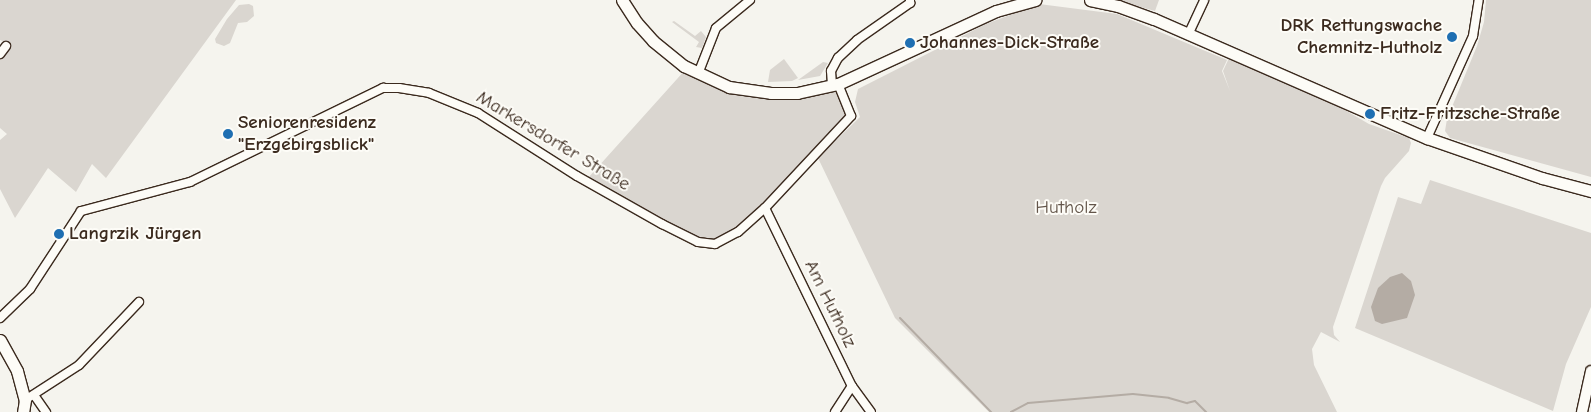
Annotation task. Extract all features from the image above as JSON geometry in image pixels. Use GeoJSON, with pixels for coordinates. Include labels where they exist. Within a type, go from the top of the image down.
{"type":"FeatureCollection","features":[{"type":"Feature","properties":{"kind":"main road"},"geometry":{"type":"LineString","coordinates":[[622,0],[637,23],[662,50],[698,74],[729,87],[760,93],[797,93],[835,84],[996,11],[1035,0]]}},
{"type":"Feature","properties":{"kind":"main road"},"geometry":{"type":"LineString","coordinates":[[1090,0],[1118,6],[1154,18],[1188,35],[1426,138],[1534,176],[1591,191]]}},
{"type":"Feature","properties":{"kind":"main road"},"geometry":{"type":"LineString","coordinates":[[0,340],[16,371],[27,403]]}},
{"type":"Feature","properties":{"kind":"street"},"geometry":{"type":"LineString","coordinates":[[698,74],[716,28],[750,0]]}},
{"type":"Feature","properties":{"kind":"street"},"geometry":{"type":"LineString","coordinates":[[835,84],[831,71],[838,58],[857,40],[910,3],[910,0]]}},
{"type":"Feature","properties":{"kind":"street"},"geometry":{"type":"LineString","coordinates":[[1188,35],[1204,0]]}},
{"type":"Feature","properties":{"kind":"street"},"geometry":{"type":"LineString","coordinates":[[1426,138],[1473,36],[1479,0]]}},
{"type":"Feature","properties":{"kind":"street"},"geometry":{"type":"LineString","coordinates":[[0,54],[6,46]]}},
{"type":"Feature","properties":{"kind":"street","name":"Markersdorfer Straße"},"geometry":{"type":"LineString","coordinates":[[0,318],[30,288],[81,211],[190,182],[383,88],[399,88],[430,93],[478,113],[577,176],[698,242],[715,244],[738,232],[765,208],[851,116],[835,84]]}},
{"type":"Feature","properties":{"kind":"street","name":"Am Hutholz"},"geometry":{"type":"LineString","coordinates":[[765,208],[852,386],[871,412]]}},
{"type":"Feature","properties":{"kind":"street"},"geometry":{"type":"LineString","coordinates":[[46,412],[27,403],[79,365],[139,302]]}},
{"type":"Feature","properties":{"kind":"street"},"geometry":{"type":"LineString","coordinates":[[1582,412],[1591,371]]}},
{"type":"Feature","properties":{"kind":"street"},"geometry":{"type":"LineString","coordinates":[[835,412],[852,386]]}},
{"type":"Feature","properties":{"kind":"green space"},"geometry":{"type":"Polygon","coordinates":[[[0,0],[236,0],[106,178],[92,164],[76,192],[48,168],[15,218],[0,189],[0,140],[7,134],[0,128],[0,58],[6,43],[0,40],[0,0]]]}},
{"type":"Feature","properties":{"kind":"green space"},"geometry":{"type":"Polygon","coordinates":[[[1115,0],[1159,0],[1155,11],[1115,0]]]}},
{"type":"Feature","properties":{"kind":"green space"},"geometry":{"type":"Polygon","coordinates":[[[1486,0],[1591,0],[1591,177],[1450,138],[1445,131],[1447,119],[1477,46],[1484,22],[1486,0]]]}},
{"type":"Feature","properties":{"kind":"green space"},"geometry":{"type":"Polygon","coordinates":[[[249,4],[253,6],[254,16],[247,22],[238,23],[230,43],[224,46],[216,43],[215,39],[227,19],[239,5],[249,4]]]}},
{"type":"Feature","properties":{"kind":"green space","name":"Hutholz"},"geometry":{"type":"Polygon","coordinates":[[[1039,4],[1117,14],[1227,60],[1222,71],[1230,91],[1223,71],[1230,56],[1343,109],[1369,124],[1409,138],[1411,143],[1409,151],[1385,178],[1381,186],[1333,327],[1334,335],[1340,342],[1321,332],[1312,349],[1314,365],[1337,412],[989,412],[895,318],[818,158],[860,117],[855,102],[858,89],[986,24],[1039,4]]]}},
{"type":"Feature","properties":{"kind":"green space"},"geometry":{"type":"Polygon","coordinates":[[[674,21],[695,36],[701,31],[706,37],[702,48],[696,47],[699,42],[672,22],[674,21]]]}},
{"type":"Feature","properties":{"kind":"green space"},"geometry":{"type":"Polygon","coordinates":[[[784,59],[798,78],[792,81],[768,82],[770,70],[784,59]]]}},
{"type":"Feature","properties":{"kind":"green space"},"geometry":{"type":"Polygon","coordinates":[[[823,62],[828,63],[820,76],[798,80],[823,62]]]}},
{"type":"Feature","properties":{"kind":"green space"},"geometry":{"type":"Polygon","coordinates":[[[686,69],[734,92],[835,90],[846,115],[764,206],[736,230],[709,241],[663,222],[588,178],[686,69]]]}},
{"type":"Feature","properties":{"kind":"green space"},"geometry":{"type":"Polygon","coordinates":[[[1430,180],[1591,233],[1591,307],[1566,364],[1553,411],[1355,328],[1398,197],[1421,204],[1430,180]]]}},
{"type":"Feature","properties":{"kind":"shaded area"},"geometry":{"type":"Polygon","coordinates":[[[1402,273],[1411,281],[1415,295],[1407,318],[1382,324],[1375,321],[1371,307],[1378,288],[1390,277],[1402,273]]]}},
{"type":"Feature","properties":{"kind":"waterway"},"geometry":{"type":"LineString","coordinates":[[900,318],[991,412]]}},
{"type":"Feature","properties":{"kind":"waterway"},"geometry":{"type":"LineString","coordinates":[[1011,412],[1028,403],[1133,394],[1169,398],[1187,403],[1195,401],[1206,412]]}},
{"type":"Feature","properties":{"kind":"place","name":"DRK Rettungswache Chemnitz-Hutholz"},"geometry":{"type":"Point","coordinates":[1452,37]}},
{"type":"Feature","properties":{"kind":"place","name":"Johannes-Dick-Straße"},"geometry":{"type":"Point","coordinates":[910,43]}},
{"type":"Feature","properties":{"kind":"place","name":"Fritz-Fritzsche-Straße"},"geometry":{"type":"Point","coordinates":[1370,114]}},
{"type":"Feature","properties":{"kind":"place","name":"Seniorenresidenz \"Erzgebirgsblick\""},"geometry":{"type":"Point","coordinates":[228,134]}},
{"type":"Feature","properties":{"kind":"place","name":"Langrzik Jürgen"},"geometry":{"type":"Point","coordinates":[59,234]}}]}
